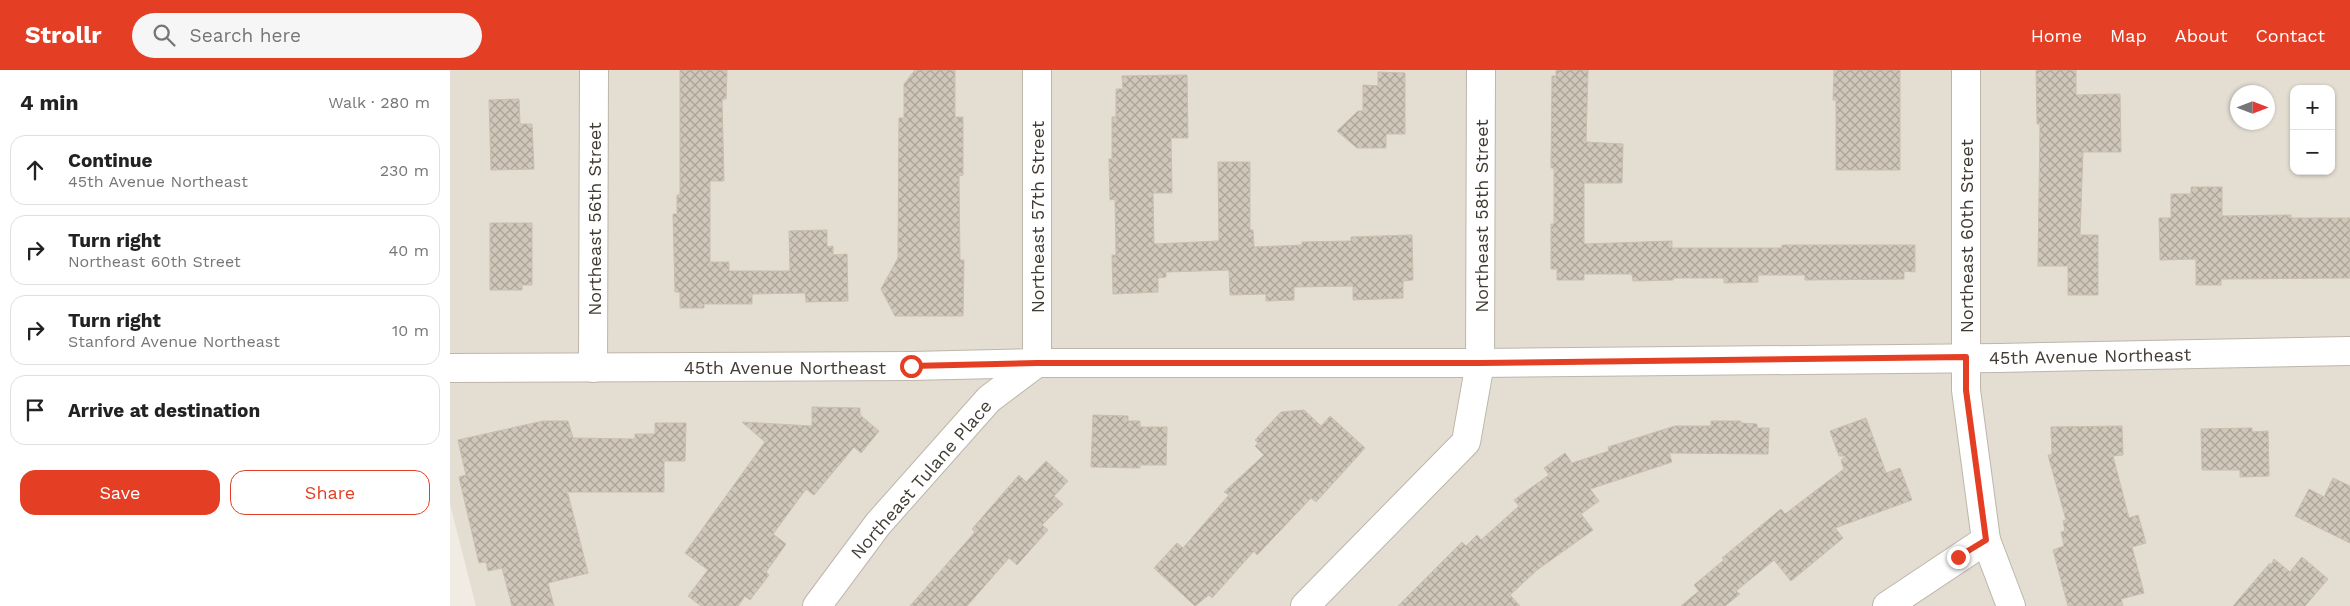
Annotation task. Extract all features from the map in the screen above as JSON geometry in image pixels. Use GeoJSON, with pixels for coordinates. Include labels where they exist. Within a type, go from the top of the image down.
{"type":"FeatureCollection","features":[{"type":"Feature","properties":{"kind":"street","name":"Northeast 56th Street"},"geometry":{"type":"LineString","coordinates":[[593,368],[594,70]]}},
{"type":"Feature","properties":{"kind":"street","name":"Northeast 57th Street"},"geometry":{"type":"LineString","coordinates":[[1037,70],[1037,363]]}},
{"type":"Feature","properties":{"kind":"street","name":"Northeast 58th Street"},"geometry":{"type":"LineString","coordinates":[[1305,606],[1466,442],[1480,363],[1481,70]]}},
{"type":"Feature","properties":{"kind":"street","name":"Northeast 60th Street"},"geometry":{"type":"LineString","coordinates":[[1966,70],[1966,390],[1986,540],[2011,606]]}},
{"type":"Feature","properties":{"kind":"street","name":"45th Avenue Northeast"},"geometry":{"type":"LineString","coordinates":[[450,368],[911,366],[1037,363],[1480,363],[2350,351]]}},
{"type":"Feature","properties":{"kind":"street","name":"Northeast Tulane Place"},"geometry":{"type":"LineString","coordinates":[[817,606],[878,524],[989,399],[1037,363]]}},
{"type":"Feature","properties":{"kind":"street"},"geometry":{"type":"LineString","coordinates":[[1887,606],[1986,540]]}},
{"type":"Feature","properties":{"kind":"shaded area"},"geometry":{"type":"Polygon","coordinates":[[[450,70],[2350,70],[2350,606],[476,606],[450,504],[450,70]]]}},
{"type":"Feature","properties":{"kind":"building"},"geometry":{"type":"Polygon","coordinates":[[[680,70],[727,70],[726,99],[722,99],[724,181],[710,181],[710,262],[729,262],[729,271],[790,271],[789,231],[827,230],[827,247],[833,246],[833,255],[847,254],[848,301],[806,302],[805,293],[752,294],[752,304],[704,304],[704,308],[680,308],[680,292],[675,292],[673,214],[677,214],[677,195],[680,195],[680,70]]]}},
{"type":"Feature","properties":{"kind":"building"},"geometry":{"type":"Polygon","coordinates":[[[915,70],[955,70],[955,117],[963,117],[963,175],[959,176],[960,260],[964,260],[963,316],[895,316],[881,289],[898,258],[899,118],[904,118],[904,84],[915,70]]]}},
{"type":"Feature","properties":{"kind":"building"},"geometry":{"type":"Polygon","coordinates":[[[1556,70],[1588,70],[1586,142],[1623,144],[1622,183],[1584,183],[1584,244],[1672,241],[1672,248],[1782,248],[1782,245],[1915,245],[1915,272],[1904,271],[1904,279],[1805,280],[1805,275],[1758,275],[1758,282],[1724,283],[1724,278],[1673,278],[1673,280],[1633,281],[1632,274],[1584,274],[1584,280],[1557,280],[1557,269],[1551,269],[1551,224],[1554,224],[1554,168],[1551,168],[1552,76],[1556,76],[1556,70]]]}},
{"type":"Feature","properties":{"kind":"building"},"geometry":{"type":"Polygon","coordinates":[[[1834,70],[1900,70],[1900,170],[1836,170],[1836,100],[1833,100],[1834,70]]]}},
{"type":"Feature","properties":{"kind":"building"},"geometry":{"type":"Polygon","coordinates":[[[2036,70],[2076,70],[2076,95],[2120,94],[2121,152],[2083,152],[2080,235],[2098,235],[2098,295],[2068,295],[2068,266],[2038,266],[2040,124],[2037,124],[2036,70]]]}},
{"type":"Feature","properties":{"kind":"building"},"geometry":{"type":"Polygon","coordinates":[[[1378,72],[1405,73],[1405,134],[1386,134],[1386,148],[1357,148],[1337,131],[1358,111],[1363,111],[1363,85],[1378,86],[1378,72]]]}},
{"type":"Feature","properties":{"kind":"building"},"geometry":{"type":"Polygon","coordinates":[[[1187,75],[1188,138],[1171,138],[1172,193],[1153,193],[1154,244],[1219,241],[1218,162],[1250,162],[1250,230],[1253,230],[1254,247],[1302,245],[1302,242],[1351,241],[1351,237],[1412,235],[1413,280],[1403,281],[1403,298],[1353,300],[1353,286],[1294,287],[1294,300],[1266,301],[1266,294],[1230,295],[1229,270],[1166,272],[1166,277],[1158,278],[1158,292],[1113,294],[1112,255],[1116,255],[1115,199],[1110,200],[1109,159],[1112,159],[1112,117],[1116,117],[1116,89],[1123,89],[1122,76],[1187,75]]]}},
{"type":"Feature","properties":{"kind":"building"},"geometry":{"type":"Polygon","coordinates":[[[519,99],[520,124],[532,124],[534,169],[491,170],[489,100],[519,99]]]}},
{"type":"Feature","properties":{"kind":"building"},"geometry":{"type":"Polygon","coordinates":[[[2191,187],[2222,187],[2222,216],[2291,215],[2291,218],[2350,218],[2350,278],[2221,279],[2221,285],[2196,285],[2196,259],[2160,260],[2159,218],[2171,218],[2171,194],[2191,194],[2191,187]]]}},
{"type":"Feature","properties":{"kind":"building"},"geometry":{"type":"Polygon","coordinates":[[[490,223],[532,223],[532,285],[522,285],[522,290],[490,290],[490,223]]]}},
{"type":"Feature","properties":{"kind":"building"},"geometry":{"type":"Polygon","coordinates":[[[812,407],[860,408],[860,415],[879,431],[861,453],[854,447],[814,495],[806,489],[773,534],[786,544],[766,572],[769,575],[750,600],[745,596],[738,606],[701,606],[688,596],[708,570],[685,553],[765,442],[742,422],[812,426],[812,407]]]}},
{"type":"Feature","properties":{"kind":"building"},"geometry":{"type":"Polygon","coordinates":[[[1304,410],[1321,426],[1330,416],[1365,448],[1316,502],[1311,498],[1257,555],[1254,551],[1212,598],[1209,595],[1195,606],[1154,568],[1177,543],[1183,548],[1229,495],[1224,492],[1264,455],[1255,446],[1258,443],[1255,440],[1281,412],[1304,410]]]}},
{"type":"Feature","properties":{"kind":"building"},"geometry":{"type":"Polygon","coordinates":[[[1093,415],[1128,416],[1128,421],[1140,421],[1140,427],[1167,427],[1166,465],[1140,465],[1140,468],[1091,467],[1093,415]]]}},
{"type":"Feature","properties":{"kind":"building"},"geometry":{"type":"Polygon","coordinates":[[[1866,418],[1886,473],[1900,468],[1912,500],[1835,528],[1843,538],[1791,581],[1774,560],[1736,591],[1740,594],[1725,606],[1681,606],[1699,591],[1694,585],[1724,560],[1722,558],[1781,509],[1785,514],[1844,469],[1841,460],[1846,456],[1839,456],[1830,431],[1866,418]]]}},
{"type":"Feature","properties":{"kind":"building"},"geometry":{"type":"Polygon","coordinates":[[[543,421],[568,421],[573,438],[635,439],[635,434],[655,434],[655,423],[686,423],[685,461],[664,461],[664,492],[565,492],[568,494],[588,573],[548,583],[554,606],[512,606],[502,568],[488,571],[486,562],[479,563],[459,477],[466,475],[458,440],[543,421]]]}},
{"type":"Feature","properties":{"kind":"building"},"geometry":{"type":"Polygon","coordinates":[[[1711,421],[1741,421],[1741,423],[1757,424],[1757,428],[1769,428],[1768,454],[1669,453],[1672,462],[1590,489],[1599,501],[1581,514],[1593,530],[1537,570],[1510,595],[1520,606],[1398,606],[1462,542],[1466,546],[1477,535],[1481,540],[1519,506],[1514,500],[1549,475],[1544,468],[1565,453],[1572,463],[1609,451],[1608,447],[1675,426],[1711,426],[1711,421]]]}},
{"type":"Feature","properties":{"kind":"building"},"geometry":{"type":"Polygon","coordinates":[[[2122,426],[2123,455],[2113,456],[2129,518],[2138,515],[2146,543],[2132,547],[2144,593],[2121,599],[2123,606],[2068,606],[2053,550],[2064,546],[2061,532],[2065,531],[2063,521],[2066,520],[2048,455],[2052,455],[2051,427],[2122,426]]]}},
{"type":"Feature","properties":{"kind":"building"},"geometry":{"type":"Polygon","coordinates":[[[2252,428],[2252,432],[2268,431],[2269,476],[2240,477],[2240,470],[2202,470],[2201,429],[2252,428]]]}},
{"type":"Feature","properties":{"kind":"building"},"geometry":{"type":"Polygon","coordinates":[[[1046,461],[1068,481],[1054,496],[1063,504],[1042,525],[1048,530],[1017,565],[1009,558],[967,606],[910,606],[975,532],[972,529],[1019,475],[1026,482],[1046,461]]]}},
{"type":"Feature","properties":{"kind":"building"},"geometry":{"type":"Polygon","coordinates":[[[2333,478],[2350,486],[2350,543],[2295,516],[2309,489],[2324,497],[2333,478]]]}},
{"type":"Feature","properties":{"kind":"building"},"geometry":{"type":"Polygon","coordinates":[[[2302,557],[2328,579],[2305,606],[2233,606],[2270,563],[2270,568],[2274,559],[2290,572],[2302,557]]]}},
{"type":"Feature","properties":{"kind":"route"},"geometry":{"type":"LineString","coordinates":[[911,366],[1037,363],[1480,363],[1966,357],[1966,390],[1986,540],[1958,557]]}}]}
